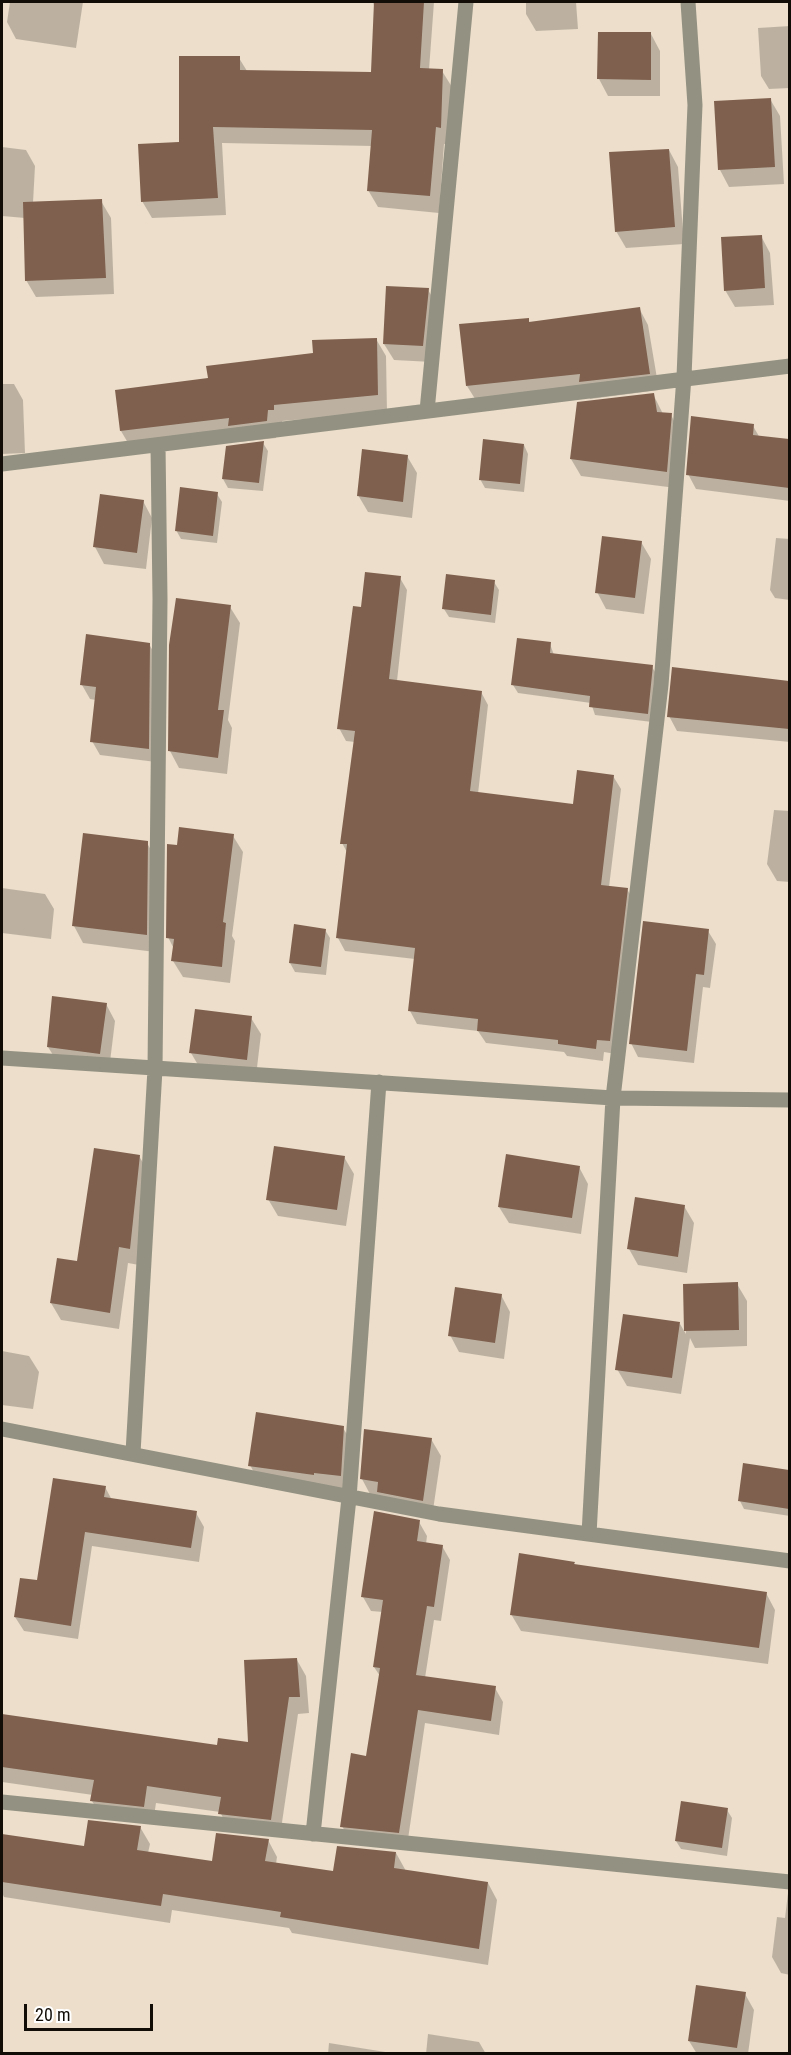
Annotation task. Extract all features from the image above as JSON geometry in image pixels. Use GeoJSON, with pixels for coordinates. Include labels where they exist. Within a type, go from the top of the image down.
{"type":"FeatureCollection","features":[{"type":"Feature","properties":{"kind":"street"},"geometry":{"type":"LineString","coordinates":[[428,411],[466,2]]}},
{"type":"Feature","properties":{"kind":"street"},"geometry":{"type":"LineString","coordinates":[[589,1534],[613,1098],[661,685],[684,377],[695,105],[688,2]]}},
{"type":"Feature","properties":{"kind":"street"},"geometry":{"type":"LineString","coordinates":[[2,464],[684,377],[789,366]]}},
{"type":"Feature","properties":{"kind":"street"},"geometry":{"type":"LineString","coordinates":[[134,1453],[155,1069],[160,599],[158,445]]}},
{"type":"Feature","properties":{"kind":"street"},"geometry":{"type":"LineString","coordinates":[[2,1058],[613,1098],[789,1100]]}},
{"type":"Feature","properties":{"kind":"street"},"geometry":{"type":"LineString","coordinates":[[314,1834],[349,1498],[380,1082]]}},
{"type":"Feature","properties":{"kind":"street"},"geometry":{"type":"LineString","coordinates":[[2,1429],[439,1514],[789,1561]]}},
{"type":"Feature","properties":{"kind":"street"},"geometry":{"type":"LineString","coordinates":[[2,1802],[789,1882]]}},
{"type":"Feature","properties":{"kind":"building"},"geometry":{"type":"Polygon","coordinates":[[[374,2],[424,2],[420,68],[443,69],[441,128],[436,127],[430,196],[367,191],[372,130],[213,127],[218,198],[141,202],[138,144],[179,142],[179,56],[240,56],[240,70],[371,72],[374,2]]]}},
{"type":"Feature","properties":{"kind":"building"},"geometry":{"type":"Polygon","coordinates":[[[598,32],[651,32],[651,80],[597,79],[598,32]]]}},
{"type":"Feature","properties":{"kind":"building"},"geometry":{"type":"Polygon","coordinates":[[[771,98],[775,167],[718,170],[714,101],[771,98]]]}},
{"type":"Feature","properties":{"kind":"building"},"geometry":{"type":"Polygon","coordinates":[[[669,149],[675,227],[615,232],[609,152],[669,149]]]}},
{"type":"Feature","properties":{"kind":"building"},"geometry":{"type":"Polygon","coordinates":[[[102,199],[106,278],[25,281],[23,202],[102,199]]]}},
{"type":"Feature","properties":{"kind":"building"},"geometry":{"type":"Polygon","coordinates":[[[762,235],[765,288],[724,291],[721,237],[762,235]]]}},
{"type":"Feature","properties":{"kind":"building"},"geometry":{"type":"Polygon","coordinates":[[[386,286],[429,288],[423,346],[383,344],[386,286]]]}},
{"type":"Feature","properties":{"kind":"building"},"geometry":{"type":"Polygon","coordinates":[[[640,307],[650,374],[579,382],[580,374],[466,386],[459,324],[529,318],[529,322],[640,307]]]}},
{"type":"Feature","properties":{"kind":"building"},"geometry":{"type":"Polygon","coordinates":[[[377,338],[378,395],[274,405],[274,410],[268,410],[267,421],[228,426],[229,418],[120,431],[115,390],[208,378],[206,366],[313,353],[312,340],[377,338]]]}},
{"type":"Feature","properties":{"kind":"building"},"geometry":{"type":"Polygon","coordinates":[[[654,393],[657,412],[672,413],[667,472],[570,459],[577,402],[654,393]]]}},
{"type":"Feature","properties":{"kind":"building"},"geometry":{"type":"Polygon","coordinates":[[[691,416],[754,424],[753,435],[789,439],[789,488],[686,475],[691,416]]]}},
{"type":"Feature","properties":{"kind":"building"},"geometry":{"type":"Polygon","coordinates":[[[483,439],[524,444],[520,484],[479,480],[483,439]]]}},
{"type":"Feature","properties":{"kind":"building"},"geometry":{"type":"Polygon","coordinates":[[[264,441],[259,483],[222,479],[226,446],[264,441]]]}},
{"type":"Feature","properties":{"kind":"building"},"geometry":{"type":"Polygon","coordinates":[[[362,449],[408,455],[403,502],[357,496],[362,449]]]}},
{"type":"Feature","properties":{"kind":"building"},"geometry":{"type":"Polygon","coordinates":[[[180,487],[218,492],[213,536],[175,531],[180,487]]]}},
{"type":"Feature","properties":{"kind":"building"},"geometry":{"type":"Polygon","coordinates":[[[100,494],[144,500],[137,553],[93,547],[100,494]]]}},
{"type":"Feature","properties":{"kind":"building"},"geometry":{"type":"Polygon","coordinates":[[[602,536],[642,541],[635,598],[595,593],[602,536]]]}},
{"type":"Feature","properties":{"kind":"building"},"geometry":{"type":"Polygon","coordinates":[[[365,572],[401,576],[389,679],[482,691],[470,791],[573,804],[577,770],[614,775],[601,885],[628,888],[610,1041],[597,1040],[596,1049],[558,1044],[558,1040],[477,1031],[478,1019],[408,1011],[415,948],[336,938],[347,844],[340,844],[355,731],[337,729],[353,606],[361,607],[365,572]]]}},
{"type":"Feature","properties":{"kind":"building"},"geometry":{"type":"Polygon","coordinates":[[[446,574],[495,580],[491,615],[442,609],[446,574]]]}},
{"type":"Feature","properties":{"kind":"building"},"geometry":{"type":"Polygon","coordinates":[[[176,598],[231,605],[218,710],[224,710],[218,758],[168,751],[169,645],[176,598]]]}},
{"type":"Feature","properties":{"kind":"building"},"geometry":{"type":"Polygon","coordinates":[[[86,634],[150,643],[149,749],[90,742],[96,687],[80,685],[86,634]]]}},
{"type":"Feature","properties":{"kind":"building"},"geometry":{"type":"Polygon","coordinates":[[[517,638],[551,642],[550,653],[653,665],[648,714],[589,707],[590,696],[511,685],[517,638]]]}},
{"type":"Feature","properties":{"kind":"building"},"geometry":{"type":"Polygon","coordinates":[[[672,667],[789,681],[789,729],[667,717],[672,667]]]}},
{"type":"Feature","properties":{"kind":"building"},"geometry":{"type":"Polygon","coordinates":[[[179,827],[234,834],[223,922],[226,923],[222,967],[171,961],[174,939],[166,938],[167,844],[177,845],[179,827]]]}},
{"type":"Feature","properties":{"kind":"building"},"geometry":{"type":"Polygon","coordinates":[[[83,833],[148,841],[147,935],[72,926],[83,833]]]}},
{"type":"Feature","properties":{"kind":"building"},"geometry":{"type":"Polygon","coordinates":[[[643,921],[709,929],[704,975],[696,974],[687,1051],[629,1044],[643,921]]]}},
{"type":"Feature","properties":{"kind":"building"},"geometry":{"type":"Polygon","coordinates":[[[294,924],[326,929],[321,967],[289,963],[294,924]]]}},
{"type":"Feature","properties":{"kind":"building"},"geometry":{"type":"Polygon","coordinates":[[[52,996],[107,1003],[100,1054],[47,1047],[52,996]]]}},
{"type":"Feature","properties":{"kind":"building"},"geometry":{"type":"Polygon","coordinates":[[[195,1009],[252,1016],[247,1060],[189,1053],[195,1009]]]}},
{"type":"Feature","properties":{"kind":"building"},"geometry":{"type":"Polygon","coordinates":[[[274,1146],[345,1156],[337,1210],[266,1200],[274,1146]]]}},
{"type":"Feature","properties":{"kind":"building"},"geometry":{"type":"Polygon","coordinates":[[[94,1148],[140,1155],[130,1249],[119,1247],[110,1313],[50,1303],[57,1258],[77,1261],[94,1148]]]}},
{"type":"Feature","properties":{"kind":"building"},"geometry":{"type":"Polygon","coordinates":[[[506,1154],[580,1166],[572,1218],[498,1207],[506,1154]]]}},
{"type":"Feature","properties":{"kind":"building"},"geometry":{"type":"Polygon","coordinates":[[[635,1197],[685,1205],[678,1257],[627,1249],[635,1197]]]}},
{"type":"Feature","properties":{"kind":"building"},"geometry":{"type":"Polygon","coordinates":[[[738,1282],[739,1330],[684,1331],[683,1284],[738,1282]]]}},
{"type":"Feature","properties":{"kind":"building"},"geometry":{"type":"Polygon","coordinates":[[[455,1287],[502,1294],[495,1343],[448,1336],[455,1287]]]}},
{"type":"Feature","properties":{"kind":"building"},"geometry":{"type":"Polygon","coordinates":[[[623,1314],[680,1322],[672,1378],[615,1370],[623,1314]]]}},
{"type":"Feature","properties":{"kind":"building"},"geometry":{"type":"Polygon","coordinates":[[[256,1412],[344,1426],[341,1476],[314,1473],[314,1475],[248,1466],[256,1412]]]}},
{"type":"Feature","properties":{"kind":"building"},"geometry":{"type":"Polygon","coordinates":[[[364,1429],[432,1438],[423,1501],[377,1492],[378,1482],[360,1479],[364,1429]]]}},
{"type":"Feature","properties":{"kind":"building"},"geometry":{"type":"Polygon","coordinates":[[[743,1463],[789,1470],[789,1509],[738,1501],[743,1463]]]}},
{"type":"Feature","properties":{"kind":"building"},"geometry":{"type":"Polygon","coordinates":[[[53,1478],[106,1486],[104,1497],[197,1511],[191,1548],[85,1532],[71,1626],[14,1617],[20,1578],[37,1580],[53,1478]]]}},
{"type":"Feature","properties":{"kind":"building"},"geometry":{"type":"Polygon","coordinates":[[[374,1511],[420,1520],[417,1541],[443,1545],[434,1607],[427,1606],[416,1675],[496,1686],[491,1721],[418,1710],[399,1833],[340,1827],[351,1753],[366,1756],[380,1668],[373,1667],[383,1600],[361,1597],[374,1511]]]}},
{"type":"Feature","properties":{"kind":"building"},"geometry":{"type":"Polygon","coordinates":[[[519,1553],[575,1562],[574,1564],[767,1592],[759,1648],[510,1615],[519,1553]]]}},
{"type":"Feature","properties":{"kind":"building"},"geometry":{"type":"Polygon","coordinates":[[[297,1658],[300,1697],[289,1697],[271,1820],[218,1814],[221,1797],[147,1786],[144,1807],[90,1801],[94,1780],[2,1767],[2,1714],[217,1745],[218,1738],[248,1742],[244,1660],[297,1658]]]}},
{"type":"Feature","properties":{"kind":"building"},"geometry":{"type":"Polygon","coordinates":[[[681,1801],[728,1808],[722,1848],[675,1841],[681,1801]]]}},
{"type":"Feature","properties":{"kind":"building"},"geometry":{"type":"Polygon","coordinates":[[[88,1820],[141,1826],[137,1850],[212,1861],[216,1833],[269,1839],[265,1861],[333,1871],[337,1846],[396,1852],[394,1868],[488,1882],[479,1949],[280,1917],[281,1912],[163,1894],[161,1906],[2,1882],[2,1834],[84,1846],[88,1820]]]}},
{"type":"Feature","properties":{"kind":"building"},"geometry":{"type":"Polygon","coordinates":[[[696,1985],[746,1992],[737,2048],[688,2041],[696,1985]]]}}]}
